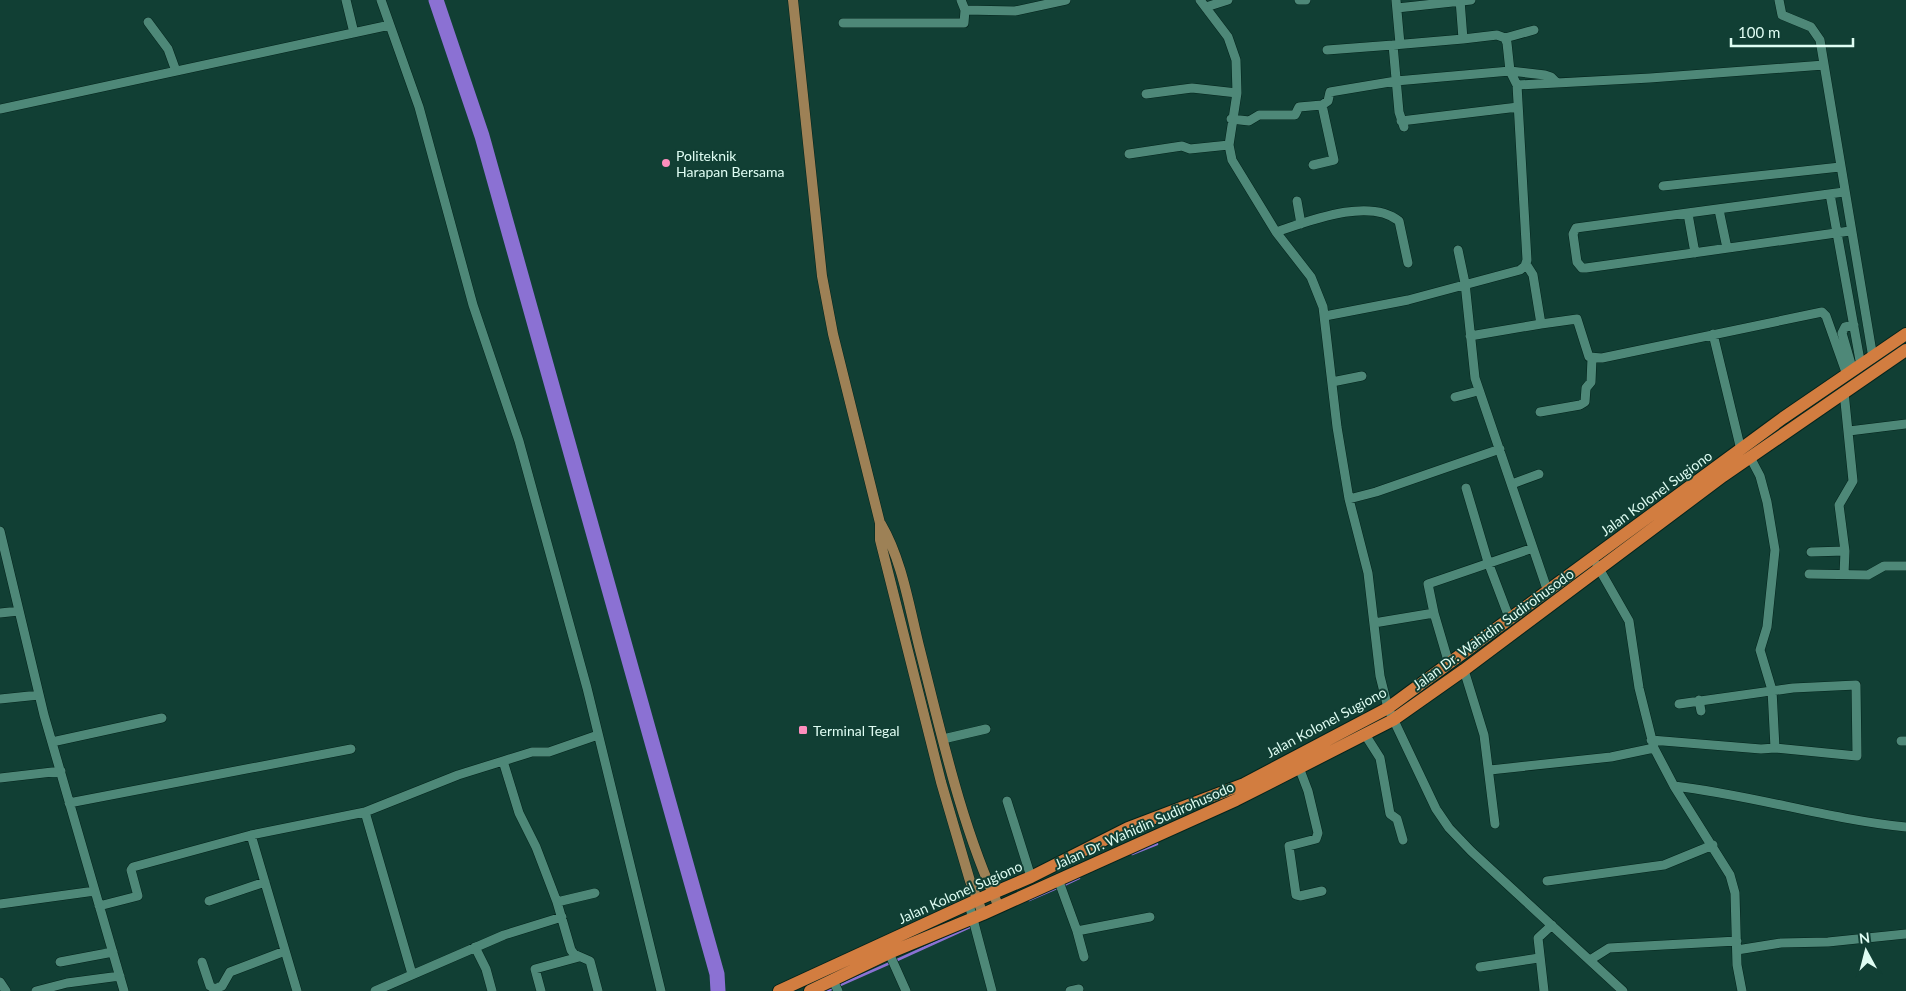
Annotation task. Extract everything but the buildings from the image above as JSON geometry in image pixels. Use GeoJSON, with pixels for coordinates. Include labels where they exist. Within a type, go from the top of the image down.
{"type":"FeatureCollection","features":[{"type":"Feature","properties":{"kind":"highway"},"geometry":{"type":"LineString","coordinates":[[1745,454],[1854,370],[1906,334]]}},
{"type":"Feature","properties":{"kind":"highway","name":"Jalan Dr. Wahidin Sudirohusodo"},"geometry":{"type":"LineString","coordinates":[[977,920],[999,907],[1059,884],[1300,770],[1393,720],[1464,670],[1596,563],[1745,454],[1844,392],[1906,350]]}},
{"type":"Feature","properties":{"kind":"highway","name":"Jalan Kolonel Sugiono"},"geometry":{"type":"LineString","coordinates":[[779,991],[992,893],[1031,878],[1128,828],[1244,784],[1388,708],[1548,592],[1596,563]]}},
{"type":"Feature","properties":{"kind":"highway","name":"Jalan Kolonel Sugiono"},"geometry":{"type":"LineString","coordinates":[[810,991],[835,985],[891,956],[977,920]]}},
{"type":"Feature","properties":{"kind":"main road"},"geometry":{"type":"LineString","coordinates":[[793,0],[822,276],[836,343],[880,523],[880,540],[977,920]]}},
{"type":"Feature","properties":{"kind":"main road"},"geometry":{"type":"LineString","coordinates":[[880,523],[888,537],[903,582],[943,739],[961,800],[992,893],[999,907]]}},
{"type":"Feature","properties":{"kind":"main road"},"geometry":{"type":"LineString","coordinates":[[948,805],[961,800]]}},
{"type":"Feature","properties":{"kind":"street"},"geometry":{"type":"LineString","coordinates":[[346,0],[354,33]]}},
{"type":"Feature","properties":{"kind":"street"},"geometry":{"type":"LineString","coordinates":[[381,0],[420,107],[483,336],[519,440],[598,735],[661,991]]}},
{"type":"Feature","properties":{"kind":"street"},"geometry":{"type":"LineString","coordinates":[[843,23],[964,23],[965,10],[961,0]]}},
{"type":"Feature","properties":{"kind":"street"},"geometry":{"type":"LineString","coordinates":[[965,10],[1015,11],[1066,0]]}},
{"type":"Feature","properties":{"kind":"street"},"geometry":{"type":"LineString","coordinates":[[1228,0],[1203,4],[1228,37],[1234,50],[1238,73],[1229,145],[1232,160],[1276,232],[1311,277],[1319,294],[1325,316],[1336,427],[1349,499],[1368,573],[1380,676],[1388,708],[1436,809],[1449,828],[1550,927],[1590,960],[1623,991]]}},
{"type":"Feature","properties":{"kind":"street"},"geometry":{"type":"LineString","coordinates":[[1299,0],[1306,0]]}},
{"type":"Feature","properties":{"kind":"street"},"geometry":{"type":"LineString","coordinates":[[1471,0],[1397,4],[1396,81],[1403,124],[1518,107]]}},
{"type":"Feature","properties":{"kind":"street"},"geometry":{"type":"LineString","coordinates":[[1779,0],[1782,15],[1811,27],[1818,34],[1873,358]]}},
{"type":"Feature","properties":{"kind":"street"},"geometry":{"type":"LineString","coordinates":[[1460,1],[1463,38]]}},
{"type":"Feature","properties":{"kind":"street"},"geometry":{"type":"LineString","coordinates":[[148,22],[168,48],[176,71]]}},
{"type":"Feature","properties":{"kind":"street"},"geometry":{"type":"LineString","coordinates":[[0,109],[390,25]]}},
{"type":"Feature","properties":{"kind":"street"},"geometry":{"type":"LineString","coordinates":[[1327,50],[1497,35],[1505,38],[1534,30]]}},
{"type":"Feature","properties":{"kind":"street"},"geometry":{"type":"LineString","coordinates":[[1505,38],[1510,71],[1517,85],[1526,264],[1533,275],[1541,324]]}},
{"type":"Feature","properties":{"kind":"street"},"geometry":{"type":"LineString","coordinates":[[1517,85],[1824,65]]}},
{"type":"Feature","properties":{"kind":"street"},"geometry":{"type":"LineString","coordinates":[[1231,119],[1249,121],[1259,115],[1295,115],[1297,108],[1322,105],[1328,101],[1330,92],[1396,81],[1510,71],[1545,75],[1551,77],[1557,83]]}},
{"type":"Feature","properties":{"kind":"street"},"geometry":{"type":"LineString","coordinates":[[1146,94],[1192,88],[1237,93]]}},
{"type":"Feature","properties":{"kind":"street"},"geometry":{"type":"LineString","coordinates":[[1313,165],[1334,160],[1322,105]]}},
{"type":"Feature","properties":{"kind":"street"},"geometry":{"type":"LineString","coordinates":[[1129,154],[1182,146],[1190,149],[1229,145]]}},
{"type":"Feature","properties":{"kind":"street"},"geometry":{"type":"LineString","coordinates":[[1663,186],[1840,167]]}},
{"type":"Feature","properties":{"kind":"street"},"geometry":{"type":"LineString","coordinates":[[1844,192],[1576,228],[1573,234],[1577,262],[1582,268],[1586,268],[1850,231]]}},
{"type":"Feature","properties":{"kind":"street"},"geometry":{"type":"LineString","coordinates":[[1830,194],[1854,325],[1845,326],[1842,333],[1854,370]]}},
{"type":"Feature","properties":{"kind":"street"},"geometry":{"type":"LineString","coordinates":[[1297,202],[1301,224]]}},
{"type":"Feature","properties":{"kind":"street"},"geometry":{"type":"LineString","coordinates":[[1719,210],[1727,248]]}},
{"type":"Feature","properties":{"kind":"street"},"geometry":{"type":"LineString","coordinates":[[1276,232],[1301,224],[1359,211],[1388,215],[1399,221],[1408,263]]}},
{"type":"Feature","properties":{"kind":"street"},"geometry":{"type":"LineString","coordinates":[[1688,214],[1695,254]]}},
{"type":"Feature","properties":{"kind":"street"},"geometry":{"type":"LineString","coordinates":[[1458,250],[1465,283],[1478,391],[1500,449],[1548,592]]}},
{"type":"Feature","properties":{"kind":"street"},"geometry":{"type":"LineString","coordinates":[[1325,316],[1408,300],[1465,283],[1520,270],[1526,264]]}},
{"type":"Feature","properties":{"kind":"street"},"geometry":{"type":"LineString","coordinates":[[1470,336],[1566,319],[1578,320],[1586,354],[1592,358],[1602,358],[1823,312],[1854,370]]}},
{"type":"Feature","properties":{"kind":"street"},"geometry":{"type":"LineString","coordinates":[[1714,334],[1745,454],[1760,476],[1767,502],[1775,550],[1766,627],[1760,650],[1772,690],[1775,748]]}},
{"type":"Feature","properties":{"kind":"street"},"geometry":{"type":"LineString","coordinates":[[1540,412],[1580,405],[1585,402],[1586,388],[1592,380],[1592,358]]}},
{"type":"Feature","properties":{"kind":"street"},"geometry":{"type":"LineString","coordinates":[[1332,382],[1362,376]]}},
{"type":"Feature","properties":{"kind":"street"},"geometry":{"type":"LineString","coordinates":[[1455,397],[1478,391]]}},
{"type":"Feature","properties":{"kind":"street"},"geometry":{"type":"LineString","coordinates":[[1844,392],[1849,430],[1852,483],[1839,504],[1845,551],[1844,574]]}},
{"type":"Feature","properties":{"kind":"street"},"geometry":{"type":"LineString","coordinates":[[1849,430],[1906,424]]}},
{"type":"Feature","properties":{"kind":"street"},"geometry":{"type":"LineString","coordinates":[[1349,499],[1376,492],[1500,449]]}},
{"type":"Feature","properties":{"kind":"street"},"geometry":{"type":"LineString","coordinates":[[1512,484],[1539,474]]}},
{"type":"Feature","properties":{"kind":"street"},"geometry":{"type":"LineString","coordinates":[[1466,488],[1488,562],[1510,620]]}},
{"type":"Feature","properties":{"kind":"street"},"geometry":{"type":"LineString","coordinates":[[0,532],[39,695],[124,991]]}},
{"type":"Feature","properties":{"kind":"street"},"geometry":{"type":"LineString","coordinates":[[1449,664],[1434,613],[1428,584],[1533,548]]}},
{"type":"Feature","properties":{"kind":"street"},"geometry":{"type":"LineString","coordinates":[[1811,552],[1845,551]]}},
{"type":"Feature","properties":{"kind":"street"},"geometry":{"type":"LineString","coordinates":[[1596,563],[1629,621],[1639,688],[1652,744],[1674,786],[1730,874],[1734,893],[1742,991]]}},
{"type":"Feature","properties":{"kind":"street"},"geometry":{"type":"LineString","coordinates":[[1808,574],[1868,575],[1884,566],[1906,566]]}},
{"type":"Feature","properties":{"kind":"street"},"geometry":{"type":"LineString","coordinates":[[0,613],[19,611]]}},
{"type":"Feature","properties":{"kind":"street"},"geometry":{"type":"LineString","coordinates":[[1374,624],[1434,613]]}},
{"type":"Feature","properties":{"kind":"street"},"geometry":{"type":"LineString","coordinates":[[1464,670],[1484,735],[1490,770],[1495,824]]}},
{"type":"Feature","properties":{"kind":"street"},"geometry":{"type":"LineString","coordinates":[[1490,770],[1611,757],[1652,744],[1775,748],[1857,756],[1858,689],[1854,685],[1772,690],[1679,704]]}},
{"type":"Feature","properties":{"kind":"street"},"geometry":{"type":"LineString","coordinates":[[0,699],[39,695]]}},
{"type":"Feature","properties":{"kind":"street"},"geometry":{"type":"LineString","coordinates":[[1699,700],[1701,711]]}},
{"type":"Feature","properties":{"kind":"street"},"geometry":{"type":"LineString","coordinates":[[52,742],[162,718]]}},
{"type":"Feature","properties":{"kind":"street"},"geometry":{"type":"LineString","coordinates":[[943,739],[986,729]]}},
{"type":"Feature","properties":{"kind":"street"},"geometry":{"type":"LineString","coordinates":[[99,906],[138,896],[131,870],[133,867],[251,835],[365,812],[458,775],[532,752],[549,752],[598,735]]}},
{"type":"Feature","properties":{"kind":"street"},"geometry":{"type":"LineString","coordinates":[[1366,736],[1380,758],[1390,814],[1397,820],[1402,840]]}},
{"type":"Feature","properties":{"kind":"street"},"geometry":{"type":"LineString","coordinates":[[69,803],[351,748]]}},
{"type":"Feature","properties":{"kind":"street"},"geometry":{"type":"LineString","coordinates":[[503,761],[519,813],[536,847],[558,902],[570,950],[590,961],[598,991]]}},
{"type":"Feature","properties":{"kind":"street"},"geometry":{"type":"LineString","coordinates":[[1300,770],[1308,791],[1318,833],[1316,839],[1289,846],[1294,886],[1298,896],[1322,891]]}},
{"type":"Feature","properties":{"kind":"street"},"geometry":{"type":"LineString","coordinates":[[0,778],[60,771]]}},
{"type":"Feature","properties":{"kind":"street"},"geometry":{"type":"LineString","coordinates":[[1674,786],[1716,791],[1868,824],[1906,827]]}},
{"type":"Feature","properties":{"kind":"street"},"geometry":{"type":"LineString","coordinates":[[1007,801],[1031,878]]}},
{"type":"Feature","properties":{"kind":"street"},"geometry":{"type":"LineString","coordinates":[[365,812],[412,974]]}},
{"type":"Feature","properties":{"kind":"street"},"geometry":{"type":"LineString","coordinates":[[251,835],[296,991]]}},
{"type":"Feature","properties":{"kind":"street"},"geometry":{"type":"LineString","coordinates":[[1547,881],[1664,865],[1713,845]]}},
{"type":"Feature","properties":{"kind":"street"},"geometry":{"type":"LineString","coordinates":[[210,901],[266,882]]}},
{"type":"Feature","properties":{"kind":"street"},"geometry":{"type":"LineString","coordinates":[[1059,884],[1077,931],[1084,958]]}},
{"type":"Feature","properties":{"kind":"street"},"geometry":{"type":"LineString","coordinates":[[0,904],[95,890]]}},
{"type":"Feature","properties":{"kind":"street"},"geometry":{"type":"LineString","coordinates":[[558,902],[595,893]]}},
{"type":"Feature","properties":{"kind":"street"},"geometry":{"type":"LineString","coordinates":[[375,991],[394,987],[412,974],[475,947],[526,927],[562,917]]}},
{"type":"Feature","properties":{"kind":"street"},"geometry":{"type":"LineString","coordinates":[[1077,931],[1150,917]]}},
{"type":"Feature","properties":{"kind":"street"},"geometry":{"type":"LineString","coordinates":[[977,920],[992,991]]}},
{"type":"Feature","properties":{"kind":"street"},"geometry":{"type":"LineString","coordinates":[[1544,991],[1538,938],[1550,927]]}},
{"type":"Feature","properties":{"kind":"street"},"geometry":{"type":"LineString","coordinates":[[1590,960],[1609,948],[1737,946],[1828,942],[1906,934]]}},
{"type":"Feature","properties":{"kind":"street"},"geometry":{"type":"LineString","coordinates":[[475,947],[486,969],[492,991]]}},
{"type":"Feature","properties":{"kind":"street"},"geometry":{"type":"LineString","coordinates":[[202,962],[210,986],[215,989],[222,986],[230,972],[285,951]]}},
{"type":"Feature","properties":{"kind":"street"},"geometry":{"type":"LineString","coordinates":[[60,962],[113,952]]}},
{"type":"Feature","properties":{"kind":"street"},"geometry":{"type":"LineString","coordinates":[[541,991],[536,968],[579,956]]}},
{"type":"Feature","properties":{"kind":"street"},"geometry":{"type":"LineString","coordinates":[[891,956],[906,991]]}},
{"type":"Feature","properties":{"kind":"street"},"geometry":{"type":"LineString","coordinates":[[1480,968],[1539,958]]}},
{"type":"Feature","properties":{"kind":"street"},"geometry":{"type":"LineString","coordinates":[[36,991],[67,983],[120,976]]}},
{"type":"Feature","properties":{"kind":"street"},"geometry":{"type":"LineString","coordinates":[[0,982],[6,991]]}},
{"type":"Feature","properties":{"kind":"waterway"},"geometry":{"type":"LineString","coordinates":[[436,0],[482,136],[717,974],[718,991]]}},
{"type":"Feature","properties":{"kind":"waterway"},"geometry":{"type":"LineString","coordinates":[[1132,854],[1157,844]]}},
{"type":"Feature","properties":{"kind":"waterway"},"geometry":{"type":"LineString","coordinates":[[1064,885],[1079,878]]}},
{"type":"Feature","properties":{"kind":"waterway"},"geometry":{"type":"LineString","coordinates":[[1029,900],[1059,887]]}},
{"type":"Feature","properties":{"kind":"waterway"},"geometry":{"type":"LineString","coordinates":[[895,961],[972,926]]}},
{"type":"Feature","properties":{"kind":"waterway"},"geometry":{"type":"LineString","coordinates":[[827,991],[890,963]]}},
{"type":"Feature","properties":{"kind":"place","name":"Politeknik Harapan Bersama"},"geometry":{"type":"Point","coordinates":[666,163]}},
{"type":"Feature","properties":{"kind":"place","name":"Terminal Tegal"},"geometry":{"type":"Point","coordinates":[803,730]}}]}
